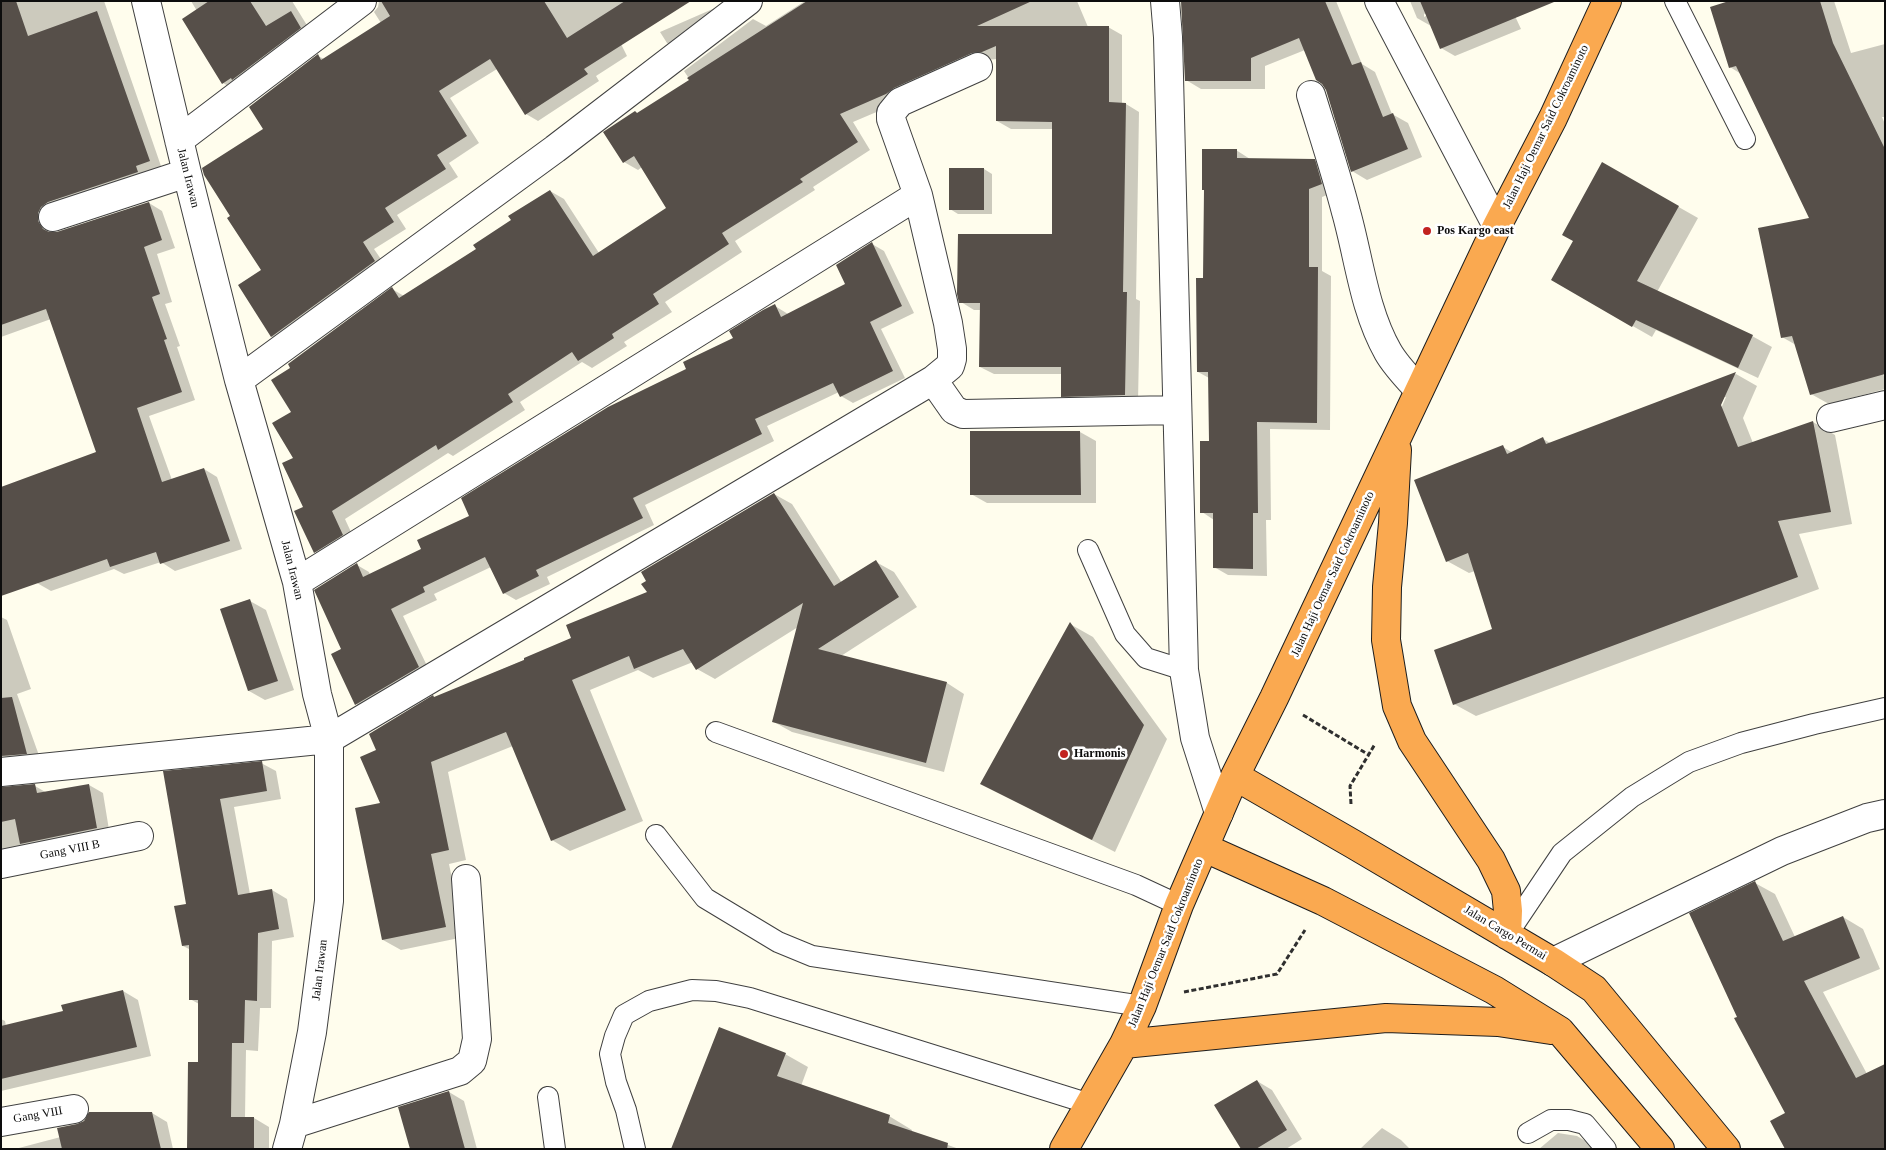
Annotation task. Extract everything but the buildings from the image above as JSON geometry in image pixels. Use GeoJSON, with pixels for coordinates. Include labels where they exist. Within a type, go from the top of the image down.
{"type":"FeatureCollection","features":[{"type":"Feature","properties":{"kind":"highway","name":"Jalan Haji Oemar Said Cokroaminoto"},"geometry":{"type":"LineString","coordinates":[[1064,1149],[1124,1044],[1142,1006],[1180,905],[1235,776],[1274,698],[1496,226],[1553,118],[1605,2]]}},
{"type":"Feature","properties":{"kind":"highway"},"geometry":{"type":"LineString","coordinates":[[1398,436],[1394,523],[1387,586],[1386,640],[1397,706],[1412,741],[1495,867],[1506,891],[1508,911],[1507,935]]}},
{"type":"Feature","properties":{"kind":"highway","name":"Jalan Cargo Permai"},"geometry":{"type":"LineString","coordinates":[[1235,776],[1553,962],[1594,989],[1726,1149]]}},
{"type":"Feature","properties":{"kind":"highway"},"geometry":{"type":"LineString","coordinates":[[1205,848],[1323,901],[1494,990],[1560,1031],[1660,1149]]}},
{"type":"Feature","properties":{"kind":"highway"},"geometry":{"type":"LineString","coordinates":[[1124,1044],[1386,1018],[1498,1022],[1560,1031]]}},
{"type":"Feature","properties":{"kind":"street","name":"Jalan Irawan"},"geometry":{"type":"LineString","coordinates":[[146,1],[239,380],[297,582],[317,694],[329,739],[329,900],[312,1032],[291,1136]]}},
{"type":"Feature","properties":{"kind":"street"},"geometry":{"type":"LineString","coordinates":[[179,140],[362,1]]}},
{"type":"Feature","properties":{"kind":"street"},"geometry":{"type":"LineString","coordinates":[[239,380],[555,149],[748,1]]}},
{"type":"Feature","properties":{"kind":"street"},"geometry":{"type":"LineString","coordinates":[[1165,1],[1168,37],[1184,670],[1196,738],[1219,813]]}},
{"type":"Feature","properties":{"kind":"street"},"geometry":{"type":"LineString","coordinates":[[1379,1],[1496,226]]}},
{"type":"Feature","properties":{"kind":"street"},"geometry":{"type":"LineString","coordinates":[[1,772],[329,739],[933,380],[950,366],[952,359],[948,323],[918,195],[891,119],[891,113],[900,102],[978,66]]}},
{"type":"Feature","properties":{"kind":"street"},"geometry":{"type":"LineString","coordinates":[[1311,95],[1346,212],[1377,327],[1388,351],[1419,390]]}},
{"type":"Feature","properties":{"kind":"street"},"geometry":{"type":"LineString","coordinates":[[54,217],[187,173]]}},
{"type":"Feature","properties":{"kind":"street"},"geometry":{"type":"LineString","coordinates":[[297,582],[918,195]]}},
{"type":"Feature","properties":{"kind":"street"},"geometry":{"type":"LineString","coordinates":[[933,380],[954,410],[963,414],[1177,410]]}},
{"type":"Feature","properties":{"kind":"street"},"geometry":{"type":"LineString","coordinates":[[1831,418],[1885,405]]}},
{"type":"Feature","properties":{"kind":"street"},"geometry":{"type":"LineString","coordinates":[[1553,962],[1782,851],[1866,818],[1885,814]]}},
{"type":"Feature","properties":{"kind":"street","name":"Gang VIII B"},"geometry":{"type":"LineString","coordinates":[[1,864],[139,836]]}},
{"type":"Feature","properties":{"kind":"street"},"geometry":{"type":"LineString","coordinates":[[291,1136],[460,1071],[472,1061],[477,1039],[466,879]]}},
{"type":"Feature","properties":{"kind":"street","name":"Gang VIII"},"geometry":{"type":"LineString","coordinates":[[1,1122],[74,1109]]}},
{"type":"Feature","properties":{"kind":"lane"},"geometry":{"type":"LineString","coordinates":[[1675,1],[1745,139]]}},
{"type":"Feature","properties":{"kind":"lane"},"geometry":{"type":"LineString","coordinates":[[1088,550],[1125,634],[1146,658],[1184,670]]}},
{"type":"Feature","properties":{"kind":"lane"},"geometry":{"type":"LineString","coordinates":[[1507,935],[1562,853],[1632,797],[1689,762],[1741,743],[1885,708]]}},
{"type":"Feature","properties":{"kind":"lane"},"geometry":{"type":"LineString","coordinates":[[716,732],[1136,885],[1180,905]]}},
{"type":"Feature","properties":{"kind":"lane"},"geometry":{"type":"LineString","coordinates":[[656,835],[705,898],[778,942],[812,956],[1142,1006]]}},
{"type":"Feature","properties":{"kind":"lane"},"geometry":{"type":"LineString","coordinates":[[634,1149],[626,1110],[616,1082],[610,1054],[615,1036],[624,1015],[649,1000],[692,990],[716,991],[750,998],[1090,1104]]}},
{"type":"Feature","properties":{"kind":"lane"},"geometry":{"type":"LineString","coordinates":[[548,1097],[555,1149]]}},
{"type":"Feature","properties":{"kind":"lane"},"geometry":{"type":"LineString","coordinates":[[1528,1133],[1551,1120],[1569,1120],[1585,1124],[1606,1149]]}},
{"type":"Feature","properties":{"kind":"path"},"geometry":{"type":"LineString","coordinates":[[1274,698],[1369,755]]}},
{"type":"Feature","properties":{"kind":"place","name":"Pos Kargo east"},"geometry":{"type":"Point","coordinates":[1427,231]}},
{"type":"Feature","properties":{"kind":"place","name":"Harmonis"},"geometry":{"type":"Point","coordinates":[1064,754]}}]}
